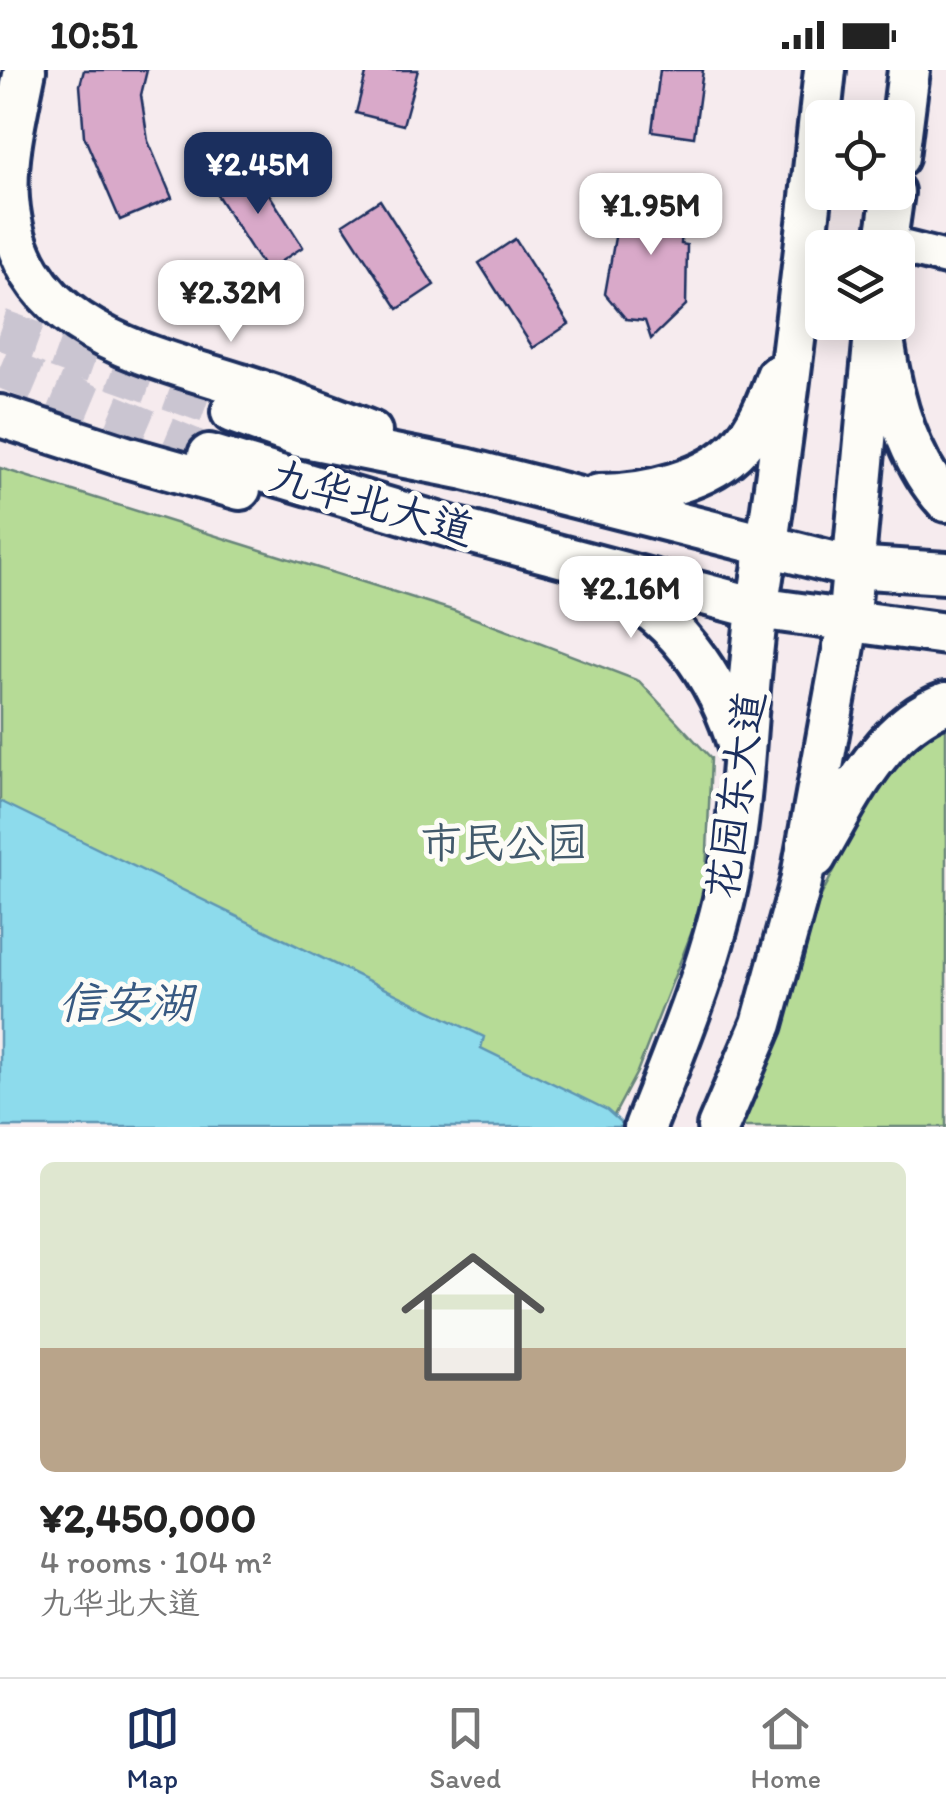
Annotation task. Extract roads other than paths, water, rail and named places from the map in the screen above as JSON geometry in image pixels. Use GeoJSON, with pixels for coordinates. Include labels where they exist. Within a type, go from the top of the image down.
{"type":"FeatureCollection","features":[{"type":"Feature","properties":{"kind":"main road"},"geometry":{"type":"LineString","coordinates":[[24,70],[13,130],[8,198],[16,240],[35,279],[60,310],[96,334],[160,360],[297,402],[465,470]]}},
{"type":"Feature","properties":{"kind":"main road","name":"花园东大道"},"geometry":{"type":"LineString","coordinates":[[645,1127],[702,982],[729,878],[746,771],[758,608],[825,70]]}},
{"type":"Feature","properties":{"kind":"main road"},"geometry":{"type":"LineString","coordinates":[[905,100],[909,70]]}},
{"type":"Feature","properties":{"kind":"main road"},"geometry":{"type":"LineString","coordinates":[[562,495],[648,490],[714,467],[739,448],[765,410],[794,330]]}},
{"type":"Feature","properties":{"kind":"main road","name":"花园东大道"},"geometry":{"type":"LineString","coordinates":[[718,1127],[762,1024],[801,882],[848,624],[876,340]]}},
{"type":"Feature","properties":{"kind":"main road"},"geometry":{"type":"LineString","coordinates":[[882,340],[904,426],[917,458],[946,502]]}},
{"type":"Feature","properties":{"kind":"main road","name":"九华北大道"},"geometry":{"type":"LineString","coordinates":[[232,412],[300,436],[465,470],[851,567],[946,573]]}},
{"type":"Feature","properties":{"kind":"main road"},"geometry":{"type":"LineString","coordinates":[[0,416],[126,458],[284,500],[454,528]]}},
{"type":"Feature","properties":{"kind":"main road","name":"九华北大道"},"geometry":{"type":"LineString","coordinates":[[209,454],[454,528],[758,608],[848,624],[946,634]]}},
{"type":"Feature","properties":{"kind":"main road"},"geometry":{"type":"LineString","coordinates":[[497,538],[622,588],[684,642],[710,676],[730,719],[746,771]]}},
{"type":"Feature","properties":{"kind":"main road"},"geometry":{"type":"LineString","coordinates":[[801,882],[878,756],[909,724],[946,703]]}},
{"type":"Feature","properties":{"kind":"street"},"geometry":{"type":"LineString","coordinates":[[915,252],[946,258]]}},
{"type":"Feature","properties":{"kind":"water","name":"信安湖"},"geometry":{"type":"Polygon","coordinates":[[[0,801],[484,1037],[481,1048],[607,1110],[626,1127],[0,1127],[0,801]]]}},
{"type":"Feature","properties":{"kind":"tunnel"},"geometry":{"type":"LineString","coordinates":[[0,329],[232,412]]}},
{"type":"Feature","properties":{"kind":"tunnel"},"geometry":{"type":"LineString","coordinates":[[0,367],[209,455]]}},
{"type":"Feature","properties":{"kind":"park label","name":"市民公园"},"geometry":{"type":"Point","coordinates":[504,842]}}]}
